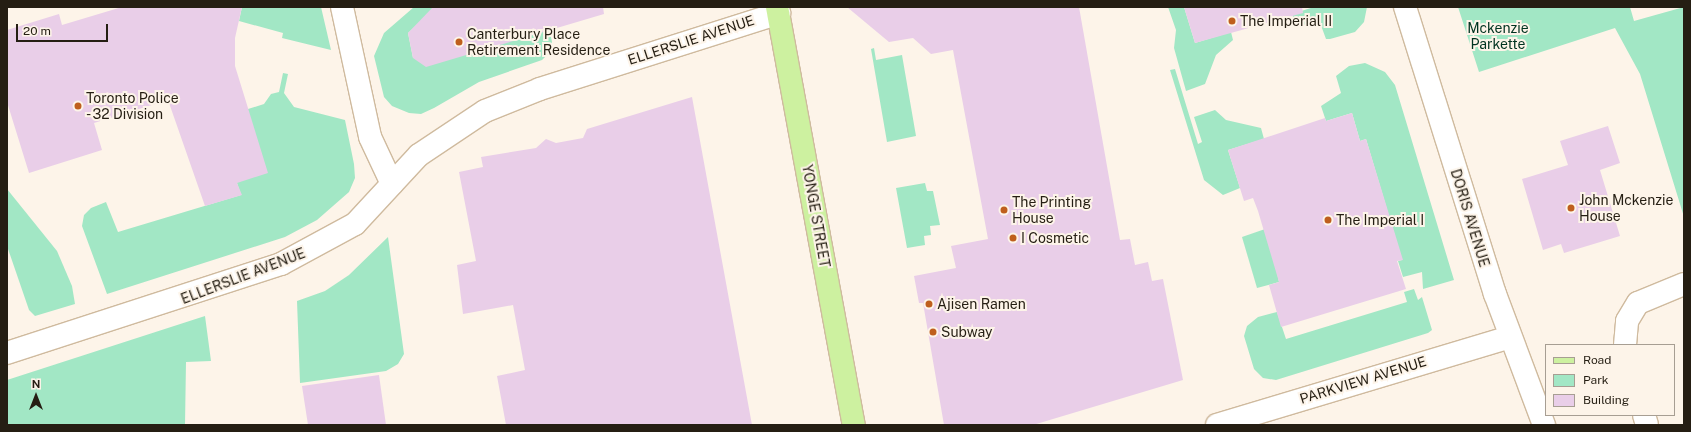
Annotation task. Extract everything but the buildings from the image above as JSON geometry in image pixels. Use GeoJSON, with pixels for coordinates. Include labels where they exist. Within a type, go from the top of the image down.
{"type":"FeatureCollection","features":[{"type":"Feature","properties":{"kind":"main road","name":"YONGE STREET"},"geometry":{"type":"LineString","coordinates":[[778,10],[854,425]]}},
{"type":"Feature","properties":{"kind":"street"},"geometry":{"type":"LineString","coordinates":[[342,7],[370,138],[392,184]]}},
{"type":"Feature","properties":{"kind":"street","name":"DORIS AVENUE"},"geometry":{"type":"LineString","coordinates":[[1405,7],[1510,337],[1544,425]]}},
{"type":"Feature","properties":{"kind":"street","name":"ELLERSLIE AVENUE"},"geometry":{"type":"LineString","coordinates":[[7,353],[286,262],[355,224],[433,143],[503,103],[778,10]]}},
{"type":"Feature","properties":{"kind":"street"},"geometry":{"type":"LineString","coordinates":[[1625,344],[1624,332],[1631,310],[1646,297],[1674,286]]}},
{"type":"Feature","properties":{"kind":"street","name":"PARKVIEW AVENUE"},"geometry":{"type":"LineString","coordinates":[[1217,425],[1510,337]]}},
{"type":"Feature","properties":{"kind":"green space"},"geometry":{"type":"Polygon","coordinates":[[[242,7],[321,7],[331,50],[282,38],[283,33],[239,21],[242,7]]]}},
{"type":"Feature","properties":{"kind":"green space"},"geometry":{"type":"Polygon","coordinates":[[[414,7],[436,7],[408,33],[413,58],[545,31],[550,32],[552,42],[549,53],[542,60],[479,82],[421,114],[409,113],[392,106],[384,97],[374,56],[384,33],[414,7]]]}},
{"type":"Feature","properties":{"kind":"green space"},"geometry":{"type":"Polygon","coordinates":[[[1168,7],[1184,7],[1195,43],[1231,32],[1233,40],[1216,55],[1205,84],[1186,91],[1174,48],[1176,30],[1168,7]]]}},
{"type":"Feature","properties":{"kind":"green space"},"geometry":{"type":"Polygon","coordinates":[[[1314,7],[1367,7],[1364,22],[1355,32],[1326,39],[1319,20],[1306,25],[1295,23],[1292,14],[1314,7]]]}},
{"type":"Feature","properties":{"kind":"green space","name":"Mckenzie Parkette"},"geometry":{"type":"Polygon","coordinates":[[[1458,7],[1630,7],[1634,21],[1684,7],[1684,217],[1640,74],[1615,28],[1479,72],[1458,7]]]}},
{"type":"Feature","properties":{"kind":"green space"},"geometry":{"type":"Polygon","coordinates":[[[874,48],[876,60],[902,55],[916,136],[887,142],[871,49],[874,48]]]}},
{"type":"Feature","properties":{"kind":"green space"},"geometry":{"type":"Polygon","coordinates":[[[1365,63],[1385,72],[1395,85],[1454,280],[1423,289],[1422,272],[1403,277],[1398,261],[1402,260],[1366,139],[1360,141],[1352,113],[1326,121],[1321,106],[1341,93],[1336,76],[1349,66],[1365,63]]]}},
{"type":"Feature","properties":{"kind":"green space"},"geometry":{"type":"Polygon","coordinates":[[[1175,69],[1198,144],[1202,142],[1194,117],[1215,110],[1226,120],[1261,128],[1264,139],[1228,150],[1240,188],[1223,195],[1204,180],[1170,70],[1175,69]]]}},
{"type":"Feature","properties":{"kind":"green space"},"geometry":{"type":"Polygon","coordinates":[[[283,73],[288,74],[284,93],[294,107],[345,120],[354,164],[355,178],[349,192],[317,220],[285,237],[107,294],[82,226],[84,215],[91,208],[106,202],[118,232],[241,195],[237,183],[248,109],[264,104],[271,94],[279,92],[283,73]]]}},
{"type":"Feature","properties":{"kind":"green space"},"geometry":{"type":"Polygon","coordinates":[[[925,183],[927,191],[933,191],[940,225],[930,226],[931,235],[924,236],[925,245],[907,248],[896,188],[925,183]]]}},
{"type":"Feature","properties":{"kind":"green space"},"geometry":{"type":"Polygon","coordinates":[[[7,189],[57,251],[72,286],[75,304],[35,316],[29,310],[7,246],[7,189]]]}},
{"type":"Feature","properties":{"kind":"green space"},"geometry":{"type":"Polygon","coordinates":[[[1268,228],[1279,282],[1257,288],[1242,237],[1268,228]]]}},
{"type":"Feature","properties":{"kind":"green space"},"geometry":{"type":"Polygon","coordinates":[[[388,237],[404,354],[398,364],[386,371],[300,383],[297,301],[325,291],[349,275],[388,237]]]}},
{"type":"Feature","properties":{"kind":"green space"},"geometry":{"type":"Polygon","coordinates":[[[1414,289],[1418,300],[1422,297],[1432,330],[1428,333],[1276,380],[1263,378],[1254,369],[1244,336],[1247,326],[1258,317],[1277,312],[1286,339],[1407,302],[1404,292],[1414,289]]]}},
{"type":"Feature","properties":{"kind":"green space"},"geometry":{"type":"Polygon","coordinates":[[[205,316],[211,361],[186,362],[185,425],[7,425],[7,380],[205,316]]]}},
{"type":"Feature","properties":{"kind":"place","name":"The Imperial II"},"geometry":{"type":"Point","coordinates":[1232,21]}},
{"type":"Feature","properties":{"kind":"place","name":"Canterbury Place Retirement Residence"},"geometry":{"type":"Point","coordinates":[459,42]}},
{"type":"Feature","properties":{"kind":"place","name":"Toronto Police - 32 Division"},"geometry":{"type":"Point","coordinates":[78,106]}},
{"type":"Feature","properties":{"kind":"place","name":"John Mckenzie House"},"geometry":{"type":"Point","coordinates":[1571,208]}},
{"type":"Feature","properties":{"kind":"place","name":"The Printing House"},"geometry":{"type":"Point","coordinates":[1004,210]}},
{"type":"Feature","properties":{"kind":"place","name":"The Imperial I"},"geometry":{"type":"Point","coordinates":[1328,220]}},
{"type":"Feature","properties":{"kind":"place","name":"I Cosmetic"},"geometry":{"type":"Point","coordinates":[1013,238]}},
{"type":"Feature","properties":{"kind":"place","name":"Ajisen Ramen"},"geometry":{"type":"Point","coordinates":[929,304]}},
{"type":"Feature","properties":{"kind":"place","name":"Subway"},"geometry":{"type":"Point","coordinates":[933,332]}}]}
